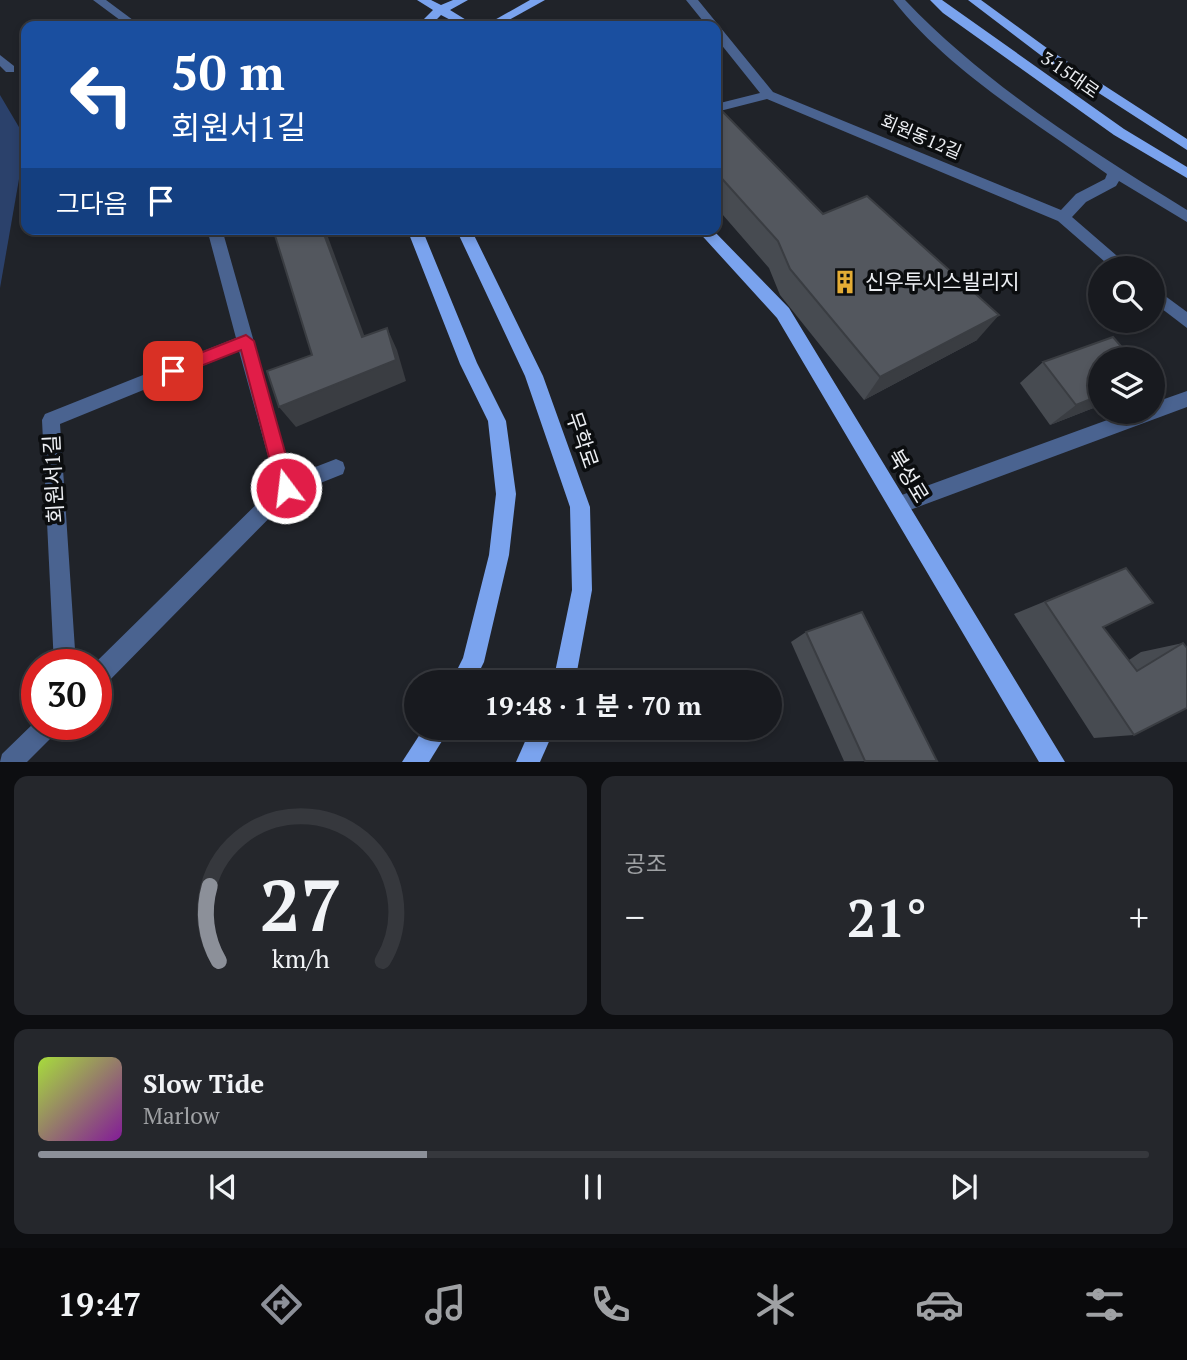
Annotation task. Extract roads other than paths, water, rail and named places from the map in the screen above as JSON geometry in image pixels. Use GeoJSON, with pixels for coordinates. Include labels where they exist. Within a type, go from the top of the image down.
{"type":"FeatureCollection","features":[{"type":"Feature","properties":{"kind":"main road"},"geometry":{"type":"LineString","coordinates":[[423,0],[461,21]]}},
{"type":"Feature","properties":{"kind":"main road"},"geometry":{"type":"LineString","coordinates":[[429,21],[440,10],[462,0]]}},
{"type":"Feature","properties":{"kind":"main road"},"geometry":{"type":"LineString","coordinates":[[500,21],[539,0]]}},
{"type":"Feature","properties":{"kind":"main road","name":"3·15대로"},"geometry":{"type":"LineString","coordinates":[[936,0],[1119,132],[1187,173]]}},
{"type":"Feature","properties":{"kind":"main road","name":"3·15대로"},"geometry":{"type":"LineString","coordinates":[[974,0],[1047,54],[1187,145]]}},
{"type":"Feature","properties":{"kind":"main road"},"geometry":{"type":"LineString","coordinates":[[416,235],[469,364],[497,421],[506,494],[499,555],[473,662],[469,670]]}},
{"type":"Feature","properties":{"kind":"main road","name":"무학로"},"geometry":{"type":"LineString","coordinates":[[466,235],[534,376],[580,508],[582,590],[566,670]]}},
{"type":"Feature","properties":{"kind":"main road","name":"북성로"},"geometry":{"type":"LineString","coordinates":[[709,235],[783,313],[1054,761]]}},
{"type":"Feature","properties":{"kind":"main road"},"geometry":{"type":"LineString","coordinates":[[414,761],[429,740]]}},
{"type":"Feature","properties":{"kind":"main road"},"geometry":{"type":"LineString","coordinates":[[527,761],[537,740]]}},
{"type":"Feature","properties":{"kind":"street"},"geometry":{"type":"LineString","coordinates":[[99,0],[128,21]]}},
{"type":"Feature","properties":{"kind":"street","name":"회원동12길"},"geometry":{"type":"LineString","coordinates":[[692,0],[708,21]]}},
{"type":"Feature","properties":{"kind":"street"},"geometry":{"type":"LineString","coordinates":[[899,0],[930,34],[1002,91],[1115,172],[1187,218]]}},
{"type":"Feature","properties":{"kind":"street","name":"회원동12길"},"geometry":{"type":"LineString","coordinates":[[721,37],[768,95],[1063,218],[1109,256]]}},
{"type":"Feature","properties":{"kind":"street"},"geometry":{"type":"LineString","coordinates":[[721,107],[768,95]]}},
{"type":"Feature","properties":{"kind":"street"},"geometry":{"type":"LineString","coordinates":[[1063,218],[1081,198],[1111,182],[1115,172]]}},
{"type":"Feature","properties":{"kind":"street"},"geometry":{"type":"LineString","coordinates":[[216,235],[286,488]]}},
{"type":"Feature","properties":{"kind":"street"},"geometry":{"type":"LineString","coordinates":[[1165,303],[1187,321]]}},
{"type":"Feature","properties":{"kind":"street","name":"회원서1길"},"geometry":{"type":"LineString","coordinates":[[64,649],[51,420],[246,341]]}},
{"type":"Feature","properties":{"kind":"street"},"geometry":{"type":"LineString","coordinates":[[899,505],[1187,399]]}},
{"type":"Feature","properties":{"kind":"street"},"geometry":{"type":"LineString","coordinates":[[112,662],[286,488],[336,468]]}},
{"type":"Feature","properties":{"kind":"street"},"geometry":{"type":"LineString","coordinates":[[10,761],[32,740]]}},
{"type":"Feature","properties":{"kind":"place","name":"신우투시스빌리지"},"geometry":{"type":"Point","coordinates":[845,282]}}]}
